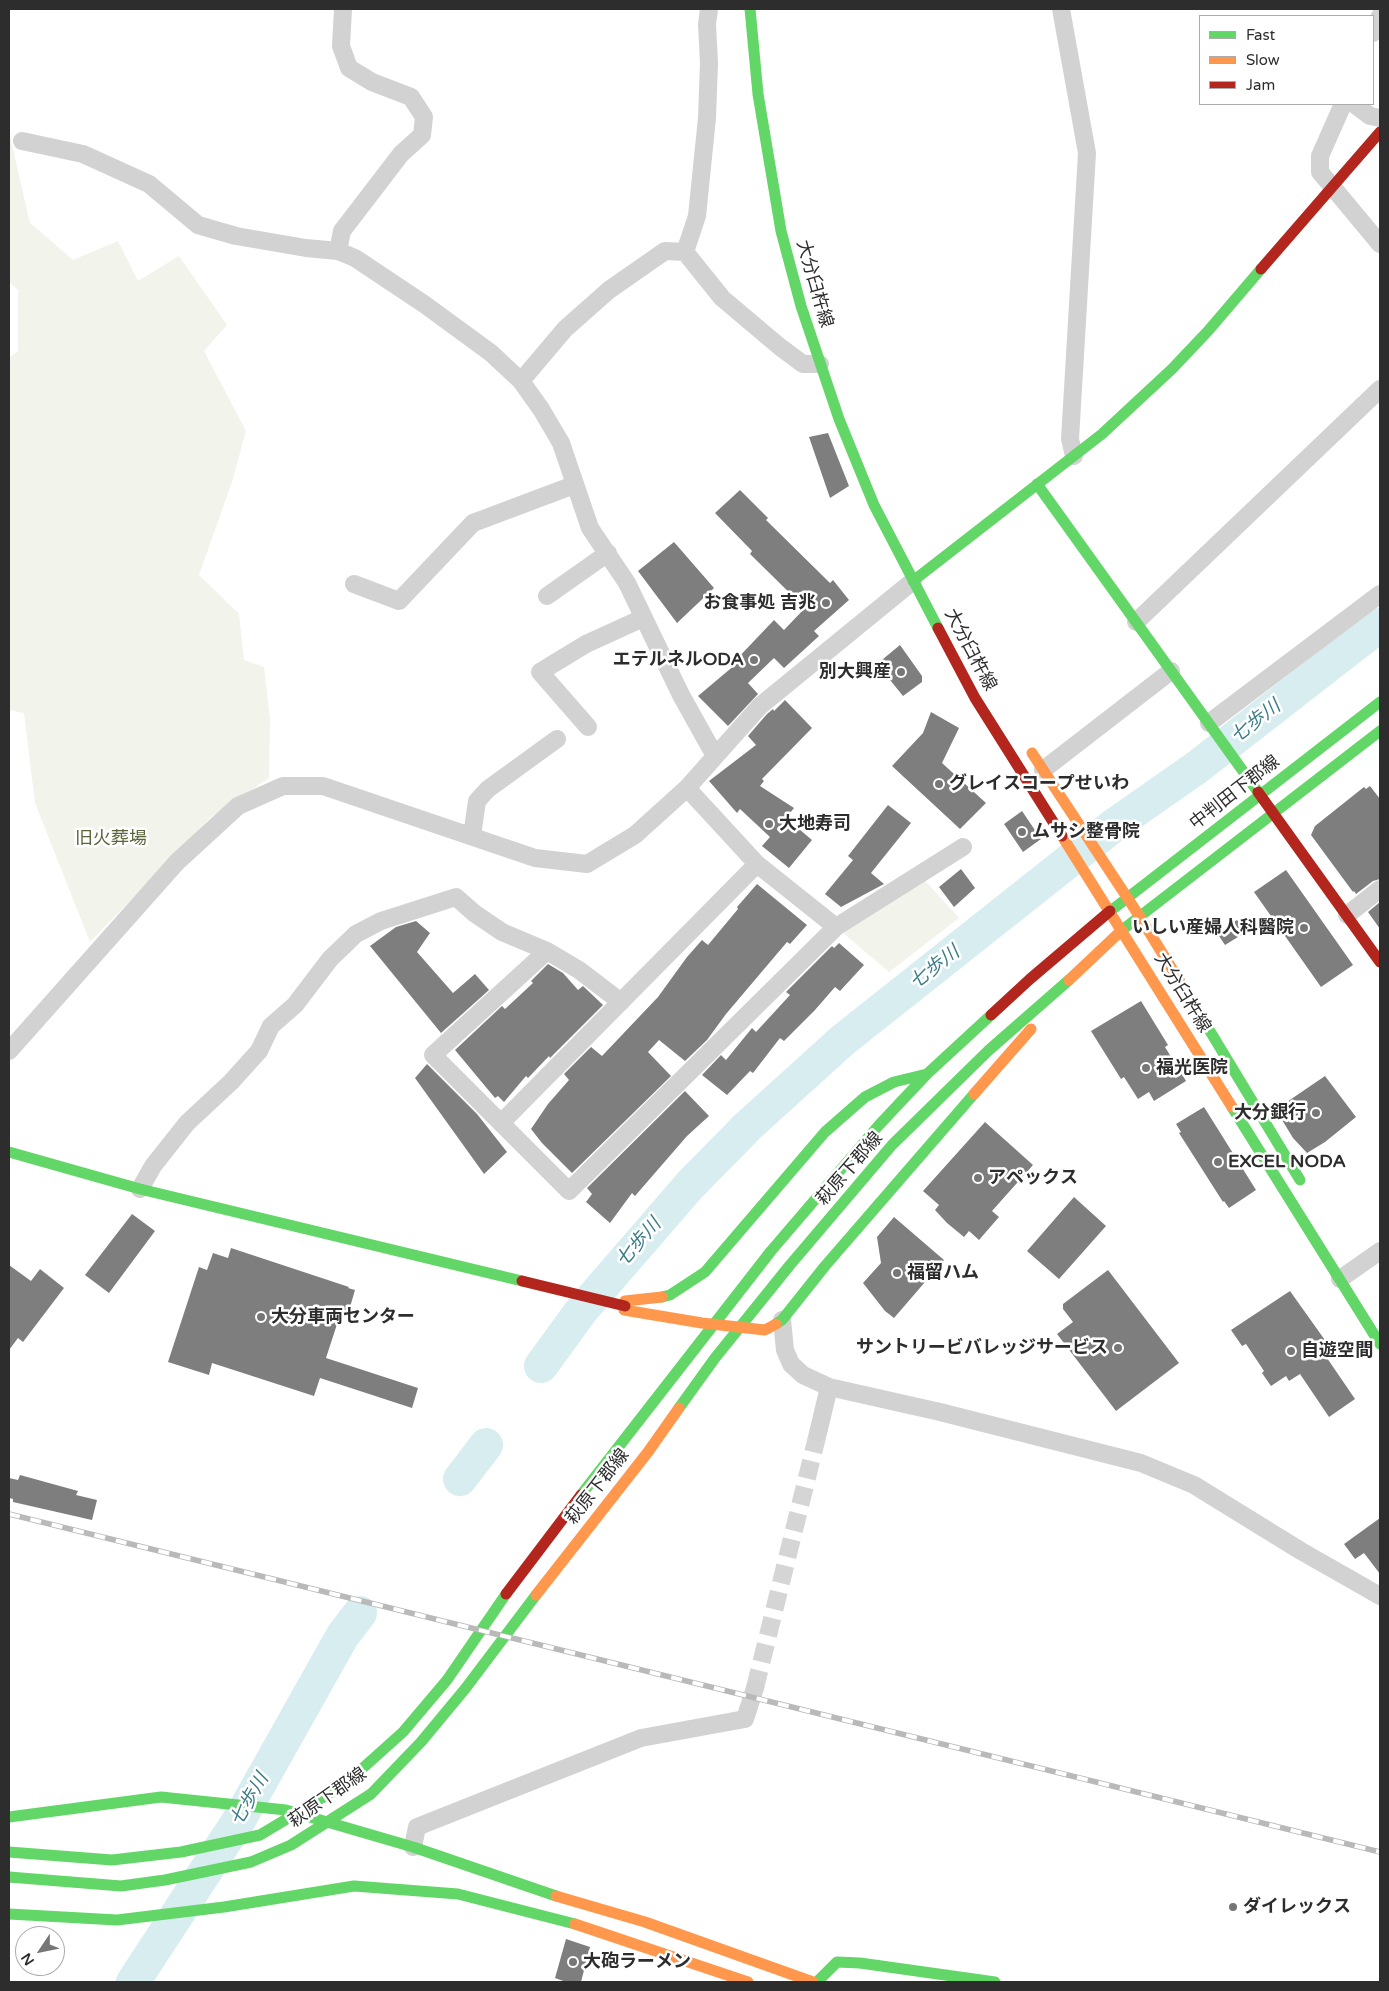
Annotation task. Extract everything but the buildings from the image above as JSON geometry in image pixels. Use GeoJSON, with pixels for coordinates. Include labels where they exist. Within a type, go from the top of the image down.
{"type":"FeatureCollection","features":[{"type":"Feature","properties":{"kind":"main road","name":"大分臼杵線"},"geometry":{"type":"LineString","coordinates":[[750,9],[758,94],[781,231],[801,306],[838,419],[874,505],[975,698],[1122,930],[1351,1272],[1380,1344]]}},
{"type":"Feature","properties":{"kind":"main road"},"geometry":{"type":"LineString","coordinates":[[913,581],[1114,424],[1208,331],[1380,132]]}},
{"type":"Feature","properties":{"kind":"main road"},"geometry":{"type":"LineString","coordinates":[[1037,484],[1380,962]]}},
{"type":"Feature","properties":{"kind":"main road","name":"大分臼杵線"},"geometry":{"type":"LineString","coordinates":[[913,581],[965,654]]}},
{"type":"Feature","properties":{"kind":"main road","name":"中判田下郡線"},"geometry":{"type":"LineString","coordinates":[[1110,911],[1262,796],[1380,702]]}},
{"type":"Feature","properties":{"kind":"main road"},"geometry":{"type":"LineString","coordinates":[[1122,930],[1275,814],[1380,731]]}},
{"type":"Feature","properties":{"kind":"main road","name":"大分臼杵線"},"geometry":{"type":"LineString","coordinates":[[1027,747],[1140,917],[1308,1193]]}},
{"type":"Feature","properties":{"kind":"main road","name":"萩原下郡線"},"geometry":{"type":"LineString","coordinates":[[9,1852],[112,1860],[181,1852],[260,1835],[345,1784],[403,1732],[447,1680],[524,1569],[698,1343],[771,1251],[879,1125],[927,1074],[1030,979],[1110,911]]}},
{"type":"Feature","properties":{"kind":"main road","name":"萩原下郡線"},"geometry":{"type":"LineString","coordinates":[[9,1877],[121,1886],[166,1880],[251,1862],[291,1845],[371,1794],[421,1742],[465,1689],[648,1452],[715,1358],[790,1265],[892,1145],[989,1050],[1098,954],[1122,930]]}},
{"type":"Feature","properties":{"kind":"main road"},"geometry":{"type":"LineString","coordinates":[[927,1074],[894,1082],[865,1097],[832,1126],[705,1272],[670,1295],[625,1302],[624,1310],[746,1329],[765,1330],[782,1320],[825,1266],[1050,1007],[1047,998]]}},
{"type":"Feature","properties":{"kind":"main road"},"geometry":{"type":"LineString","coordinates":[[9,1152],[140,1189],[625,1306]]}},
{"type":"Feature","properties":{"kind":"main road"},"geometry":{"type":"LineString","coordinates":[[9,1817],[161,1797],[286,1810],[413,1847],[563,1898],[645,1922],[815,1982],[837,1962],[860,1963],[995,1982]]}},
{"type":"Feature","properties":{"kind":"main road"},"geometry":{"type":"LineString","coordinates":[[9,1914],[117,1920],[224,1907],[354,1886],[458,1894],[559,1919],[748,1982]]}},
{"type":"Feature","properties":{"kind":"street"},"geometry":{"type":"LineString","coordinates":[[338,251],[342,232],[401,154],[422,135],[424,117],[411,97],[372,82],[349,68],[341,46],[343,9]]}},
{"type":"Feature","properties":{"kind":"street"},"geometry":{"type":"LineString","coordinates":[[684,252],[697,216],[707,118],[709,63],[707,24],[709,9]]}},
{"type":"Feature","properties":{"kind":"street"},"geometry":{"type":"LineString","coordinates":[[1061,9],[1087,153],[1070,440],[1074,456]]}},
{"type":"Feature","properties":{"kind":"street"},"geometry":{"type":"LineString","coordinates":[[1374,31],[1380,16]]}},
{"type":"Feature","properties":{"kind":"street"},"geometry":{"type":"LineString","coordinates":[[1343,105],[1320,156],[1320,172],[1380,244]]}},
{"type":"Feature","properties":{"kind":"street"},"geometry":{"type":"LineString","coordinates":[[1355,105],[1370,116],[1380,118]]}},
{"type":"Feature","properties":{"kind":"street"},"geometry":{"type":"LineString","coordinates":[[22,140],[83,154],[149,184],[198,225],[236,236],[306,248],[338,251],[355,258],[424,304],[491,353],[521,380],[561,443],[590,528],[627,583],[681,695],[715,756]]}},
{"type":"Feature","properties":{"kind":"street"},"geometry":{"type":"LineString","coordinates":[[521,380],[565,329],[609,290],[666,251],[684,252],[722,298],[802,364],[820,364]]}},
{"type":"Feature","properties":{"kind":"street"},"geometry":{"type":"LineString","coordinates":[[1136,622],[1380,389]]}},
{"type":"Feature","properties":{"kind":"street"},"geometry":{"type":"LineString","coordinates":[[354,584],[400,601],[473,523],[574,485]]}},
{"type":"Feature","properties":{"kind":"street"},"geometry":{"type":"LineString","coordinates":[[547,596],[608,553]]}},
{"type":"Feature","properties":{"kind":"street"},"geometry":{"type":"LineString","coordinates":[[9,1051],[178,862],[238,806],[282,786],[323,786],[535,858],[587,864],[635,835],[687,788],[760,706],[913,581]]}},
{"type":"Feature","properties":{"kind":"street"},"geometry":{"type":"LineString","coordinates":[[1211,725],[1380,594]]}},
{"type":"Feature","properties":{"kind":"street"},"geometry":{"type":"LineString","coordinates":[[588,727],[540,672],[586,644],[643,618]]}},
{"type":"Feature","properties":{"kind":"street"},"geometry":{"type":"LineString","coordinates":[[1043,770],[1172,671]]}},
{"type":"Feature","properties":{"kind":"street"},"geometry":{"type":"LineString","coordinates":[[472,836],[477,801],[488,789],[556,740]]}},
{"type":"Feature","properties":{"kind":"street"},"geometry":{"type":"LineString","coordinates":[[687,788],[757,864],[836,927]]}},
{"type":"Feature","properties":{"kind":"street"},"geometry":{"type":"LineString","coordinates":[[548,951],[432,1055],[570,1191],[836,927],[963,847]]}},
{"type":"Feature","properties":{"kind":"street"},"geometry":{"type":"LineString","coordinates":[[501,1123],[757,864]]}},
{"type":"Feature","properties":{"kind":"street"},"geometry":{"type":"LineString","coordinates":[[1347,915],[1380,889]]}},
{"type":"Feature","properties":{"kind":"street"},"geometry":{"type":"LineString","coordinates":[[140,1189],[153,1166],[187,1123],[260,1052],[271,1026],[295,1005],[330,959],[356,934],[381,921],[456,897],[474,913],[502,932],[548,951],[578,970],[621,1002]]}},
{"type":"Feature","properties":{"kind":"street"},"geometry":{"type":"LineString","coordinates":[[1351,1272],[1380,1252]]}},
{"type":"Feature","properties":{"kind":"street"},"geometry":{"type":"LineString","coordinates":[[782,1320],[785,1350],[792,1364],[803,1375],[830,1387],[940,1412],[1141,1463],[1194,1485],[1301,1552],[1380,1596]]}},
{"type":"Feature","properties":{"kind":"street"},"geometry":{"type":"LineString","coordinates":[[818,1434],[830,1387]]}},
{"type":"Feature","properties":{"kind":"street"},"geometry":{"type":"LineString","coordinates":[[413,1847],[418,1827],[641,1738],[745,1719],[755,1688]]}},
{"type":"Feature","properties":{"kind":"green space","name":"旧火葬場"},"geometry":{"type":"Polygon","coordinates":[[[9,132],[30,223],[73,260],[118,241],[138,281],[179,256],[227,325],[204,351],[246,431],[232,482],[199,575],[239,614],[244,660],[264,667],[270,719],[269,778],[211,817],[90,942],[35,803],[24,713],[9,710],[9,358],[18,351],[18,290],[9,282],[9,132]]]}},
{"type":"Feature","properties":{"kind":"green space"},"geometry":{"type":"Polygon","coordinates":[[[920,875],[959,918],[889,972],[836,927],[920,875]]]}},
{"type":"Feature","properties":{"kind":"waterway","name":"七歩川"},"geometry":{"type":"LineString","coordinates":[[541,1366],[581,1311],[690,1185],[748,1126],[843,1040],[1113,826],[1196,768],[1380,625]]}},
{"type":"Feature","properties":{"kind":"waterway","name":"七歩川"},"geometry":{"type":"LineString","coordinates":[[460,1479],[486,1445]]}},
{"type":"Feature","properties":{"kind":"waterway","name":"七歩川"},"geometry":{"type":"LineString","coordinates":[[133,1982],[239,1820],[343,1635],[360,1613]]}},
{"type":"Feature","properties":{"kind":"tunnel"},"geometry":{"type":"LineString","coordinates":[[755,1688],[818,1433]]}},
{"type":"Feature","properties":{"kind":"railway"},"geometry":{"type":"LineString","coordinates":[[9,1514],[1380,1852]]}},
{"type":"Feature","properties":{"kind":"traffic: fast"},"geometry":{"type":"LineString","coordinates":[[750,9],[758,94],[781,231],[801,306],[839,419],[874,505],[938,628]]}},
{"type":"Feature","properties":{"kind":"traffic: fast"},"geometry":{"type":"LineString","coordinates":[[913,581],[1102,434],[1172,369],[1208,331],[1261,269]]}},
{"type":"Feature","properties":{"kind":"traffic: fast"},"geometry":{"type":"LineString","coordinates":[[1037,484],[1258,792]]}},
{"type":"Feature","properties":{"kind":"traffic: fast"},"geometry":{"type":"LineString","coordinates":[[1113,909],[1380,702]]}},
{"type":"Feature","properties":{"kind":"traffic: fast"},"geometry":{"type":"LineString","coordinates":[[1126,927],[1380,731]]}},
{"type":"Feature","properties":{"kind":"traffic: fast"},"geometry":{"type":"LineString","coordinates":[[679,1408],[715,1358],[790,1265],[892,1145],[989,1050],[1069,980]]}},
{"type":"Feature","properties":{"kind":"traffic: fast"},"geometry":{"type":"LineString","coordinates":[[1196,1008],[1300,1180]]}},
{"type":"Feature","properties":{"kind":"traffic: fast"},"geometry":{"type":"LineString","coordinates":[[581,1495],[771,1251],[879,1125],[927,1074],[991,1015]]}},
{"type":"Feature","properties":{"kind":"traffic: fast"},"geometry":{"type":"LineString","coordinates":[[662,1297],[670,1295],[705,1272],[825,1132],[865,1097],[894,1082],[927,1074]]}},
{"type":"Feature","properties":{"kind":"traffic: fast"},"geometry":{"type":"LineString","coordinates":[[776,1324],[782,1320],[825,1266],[974,1094]]}},
{"type":"Feature","properties":{"kind":"traffic: fast"},"geometry":{"type":"LineString","coordinates":[[1232,1107],[1380,1344]]}},
{"type":"Feature","properties":{"kind":"traffic: fast"},"geometry":{"type":"LineString","coordinates":[[9,1152],[140,1189],[522,1281]]}},
{"type":"Feature","properties":{"kind":"traffic: fast"},"geometry":{"type":"LineString","coordinates":[[9,1852],[112,1860],[181,1852],[260,1835],[345,1784],[403,1732],[447,1680],[506,1594]]}},
{"type":"Feature","properties":{"kind":"traffic: fast"},"geometry":{"type":"LineString","coordinates":[[9,1877],[121,1886],[165,1880],[251,1862],[291,1845],[371,1794],[421,1742],[465,1689],[536,1595]]}},
{"type":"Feature","properties":{"kind":"traffic: fast"},"geometry":{"type":"LineString","coordinates":[[9,1817],[161,1797],[286,1810],[413,1847],[556,1896]]}},
{"type":"Feature","properties":{"kind":"traffic: fast"},"geometry":{"type":"LineString","coordinates":[[9,1914],[117,1920],[224,1907],[354,1886],[458,1894],[575,1924]]}},
{"type":"Feature","properties":{"kind":"traffic: fast"},"geometry":{"type":"LineString","coordinates":[[817,1982],[837,1962],[860,1963],[995,1982]]}},
{"type":"Feature","properties":{"kind":"traffic: slow"},"geometry":{"type":"LineString","coordinates":[[1032,753],[1140,917],[1196,1008]]}},
{"type":"Feature","properties":{"kind":"traffic: slow"},"geometry":{"type":"LineString","coordinates":[[1062,836],[1232,1107]]}},
{"type":"Feature","properties":{"kind":"traffic: slow"},"geometry":{"type":"LineString","coordinates":[[1069,980],[1122,930]]}},
{"type":"Feature","properties":{"kind":"traffic: slow"},"geometry":{"type":"LineString","coordinates":[[974,1094],[1031,1029]]}},
{"type":"Feature","properties":{"kind":"traffic: slow"},"geometry":{"type":"LineString","coordinates":[[662,1297],[625,1301],[624,1310],[702,1323],[765,1330],[776,1324]]}},
{"type":"Feature","properties":{"kind":"traffic: slow"},"geometry":{"type":"LineString","coordinates":[[536,1595],[648,1452],[679,1408]]}},
{"type":"Feature","properties":{"kind":"traffic: slow"},"geometry":{"type":"LineString","coordinates":[[556,1896],[645,1922],[813,1982]]}},
{"type":"Feature","properties":{"kind":"traffic: slow"},"geometry":{"type":"LineString","coordinates":[[575,1924],[748,1982]]}},
{"type":"Feature","properties":{"kind":"traffic: jam"},"geometry":{"type":"LineString","coordinates":[[1261,269],[1380,132]]}},
{"type":"Feature","properties":{"kind":"traffic: jam"},"geometry":{"type":"LineString","coordinates":[[938,628],[975,698],[1062,836]]}},
{"type":"Feature","properties":{"kind":"traffic: jam"},"geometry":{"type":"LineString","coordinates":[[1258,792],[1380,962]]}},
{"type":"Feature","properties":{"kind":"traffic: jam"},"geometry":{"type":"LineString","coordinates":[[991,1015],[1110,911]]}},
{"type":"Feature","properties":{"kind":"traffic: jam"},"geometry":{"type":"LineString","coordinates":[[522,1281],[625,1306]]}},
{"type":"Feature","properties":{"kind":"traffic: jam"},"geometry":{"type":"LineString","coordinates":[[506,1594],[581,1495]]}},
{"type":"Feature","properties":{"kind":"place","name":"お食事処 吉兆"},"geometry":{"type":"Point","coordinates":[826,603]}},
{"type":"Feature","properties":{"kind":"place","name":"エテルネルODA"},"geometry":{"type":"Point","coordinates":[754,660]}},
{"type":"Feature","properties":{"kind":"place","name":"別大興産"},"geometry":{"type":"Point","coordinates":[901,672]}},
{"type":"Feature","properties":{"kind":"place","name":"グレイスコープせいわ"},"geometry":{"type":"Point","coordinates":[939,784]}},
{"type":"Feature","properties":{"kind":"place","name":"大地寿司"},"geometry":{"type":"Point","coordinates":[769,824]}},
{"type":"Feature","properties":{"kind":"place","name":"ムサシ整骨院"},"geometry":{"type":"Point","coordinates":[1022,832]}},
{"type":"Feature","properties":{"kind":"place","name":"いしい産婦人科醫院"},"geometry":{"type":"Point","coordinates":[1304,928]}},
{"type":"Feature","properties":{"kind":"place","name":"福光医院"},"geometry":{"type":"Point","coordinates":[1146,1068]}},
{"type":"Feature","properties":{"kind":"place","name":"大分銀行"},"geometry":{"type":"Point","coordinates":[1316,1113]}},
{"type":"Feature","properties":{"kind":"place","name":"EXCEL NODA"},"geometry":{"type":"Point","coordinates":[1218,1162]}},
{"type":"Feature","properties":{"kind":"place","name":"アペックス"},"geometry":{"type":"Point","coordinates":[978,1178]}},
{"type":"Feature","properties":{"kind":"place","name":"福留ハム"},"geometry":{"type":"Point","coordinates":[897,1273]}},
{"type":"Feature","properties":{"kind":"place","name":"大分車両センター"},"geometry":{"type":"Point","coordinates":[261,1317]}},
{"type":"Feature","properties":{"kind":"place","name":"サントリービバレッジサービス"},"geometry":{"type":"Point","coordinates":[1118,1348]}},
{"type":"Feature","properties":{"kind":"place","name":"自遊空間"},"geometry":{"type":"Point","coordinates":[1291,1351]}},
{"type":"Feature","properties":{"kind":"place","name":"ダイレックス"},"geometry":{"type":"Point","coordinates":[1233,1907]}},
{"type":"Feature","properties":{"kind":"place","name":"大砲ラーメン"},"geometry":{"type":"Point","coordinates":[573,1962]}}]}
